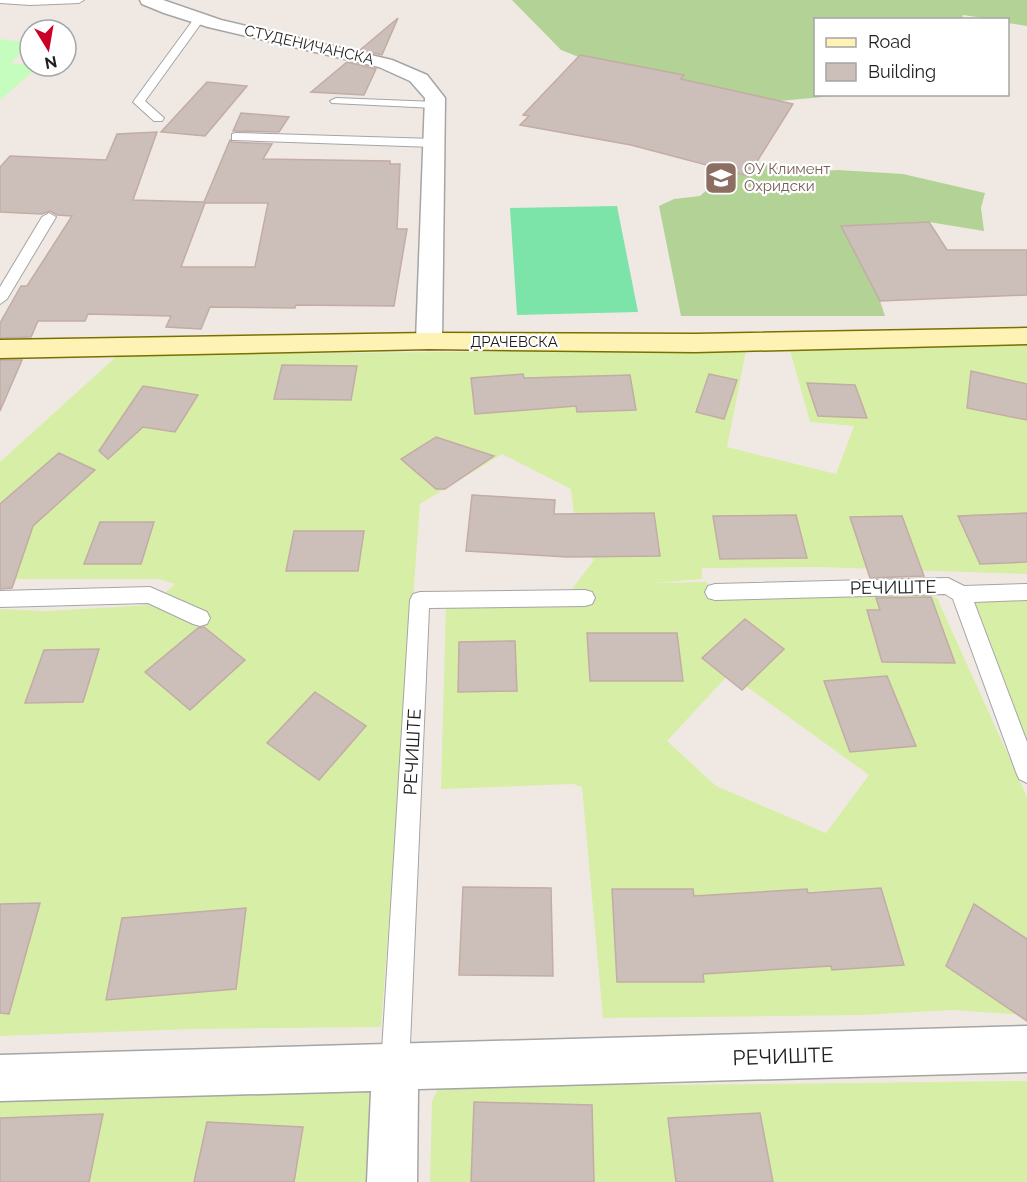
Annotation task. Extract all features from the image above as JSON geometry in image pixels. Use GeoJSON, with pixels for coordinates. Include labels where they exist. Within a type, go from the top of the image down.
{"type":"FeatureCollection","features":[{"type":"Feature","properties":{"kind":"main road","name":"ДРАЧЕВСКА"},"geometry":{"type":"LineString","coordinates":[[0,349],[429,341],[695,343],[1027,336]]}},
{"type":"Feature","properties":{"kind":"street","name":"СТУДЕНИЧАНСКА"},"geometry":{"type":"LineString","coordinates":[[148,0],[176,6],[200,18],[374,60],[417,77],[429,87],[435,98],[435,105]]}},
{"type":"Feature","properties":{"kind":"street"},"geometry":{"type":"LineString","coordinates":[[429,341],[435,105]]}},
{"type":"Feature","properties":{"kind":"street","name":"РЕЧИШТЕ"},"geometry":{"type":"LineString","coordinates":[[0,1078],[1027,1049]]}},
{"type":"Feature","properties":{"kind":"street","name":"РЕЧИШТЕ"},"geometry":{"type":"LineString","coordinates":[[392,1182],[395,1067]]}},
{"type":"Feature","properties":{"kind":"lane"},"geometry":{"type":"LineString","coordinates":[[0,0],[30,2],[80,0]]}},
{"type":"Feature","properties":{"kind":"lane"},"geometry":{"type":"LineString","coordinates":[[158,118],[139,102],[200,18]]}},
{"type":"Feature","properties":{"kind":"lane"},"geometry":{"type":"LineString","coordinates":[[336,101],[435,105]]}},
{"type":"Feature","properties":{"kind":"lane"},"geometry":{"type":"LineString","coordinates":[[236,137],[434,143]]}},
{"type":"Feature","properties":{"kind":"lane"},"geometry":{"type":"LineString","coordinates":[[0,300],[49,217]]}},
{"type":"Feature","properties":{"kind":"lane","name":"РЕЧИШТЕ"},"geometry":{"type":"LineString","coordinates":[[715,591],[948,586],[961,594],[1027,592]]}},
{"type":"Feature","properties":{"kind":"lane","name":"РЕЧИШТЕ"},"geometry":{"type":"LineString","coordinates":[[961,594],[1027,772]]}},
{"type":"Feature","properties":{"kind":"lane"},"geometry":{"type":"LineString","coordinates":[[0,599],[150,595],[200,618]]}},
{"type":"Feature","properties":{"kind":"lane","name":"РЕЧИШТЕ"},"geometry":{"type":"LineString","coordinates":[[395,1067],[420,600],[585,598]]}},
{"type":"Feature","properties":{"kind":"green space"},"geometry":{"type":"Polygon","coordinates":[[[512,0],[1027,0],[1027,26],[1009,23],[1009,18],[963,15],[962,18],[814,18],[814,96],[834,96],[734,105],[642,82],[561,50],[512,0]]]}},
{"type":"Feature","properties":{"kind":"green space"},"geometry":{"type":"Polygon","coordinates":[[[0,39],[18,41],[18,56],[11,63],[18,64],[18,78],[25,78],[0,100],[0,39]]]}},
{"type":"Feature","properties":{"kind":"green space"},"geometry":{"type":"Polygon","coordinates":[[[756,163],[812,172],[838,170],[903,174],[985,193],[981,208],[984,231],[929,222],[841,226],[880,301],[885,316],[681,316],[659,206],[674,199],[700,196],[728,171],[748,176],[756,163]]]}},
{"type":"Feature","properties":{"kind":"green space"},"geometry":{"type":"Polygon","coordinates":[[[617,206],[638,312],[517,315],[510,208],[617,206]]]}},
{"type":"Feature","properties":{"kind":"green space"},"geometry":{"type":"Polygon","coordinates":[[[1027,344],[1027,574],[819,567],[702,568],[702,579],[654,583],[707,582],[711,597],[926,594],[937,598],[1027,797],[1027,1015],[952,1010],[863,1015],[603,1018],[582,787],[573,784],[441,789],[446,605],[563,601],[594,560],[578,548],[571,489],[502,454],[420,504],[381,1027],[193,1029],[0,1036],[0,609],[48,611],[151,605],[175,584],[159,579],[0,579],[0,462],[118,355],[746,351],[727,447],[836,474],[854,426],[810,422],[790,350],[1027,344]],[[729,674],[667,741],[716,786],[826,833],[869,775],[729,674]]]}},
{"type":"Feature","properties":{"kind":"green space"},"geometry":{"type":"Polygon","coordinates":[[[1027,598],[1027,742],[970,600],[1027,598]]]}},
{"type":"Feature","properties":{"kind":"green space"},"geometry":{"type":"Polygon","coordinates":[[[443,1078],[663,1085],[1027,1081],[1027,1182],[430,1182],[432,1101],[443,1078]]]}},
{"type":"Feature","properties":{"kind":"green space"},"geometry":{"type":"Polygon","coordinates":[[[378,1089],[374,1182],[0,1182],[0,1097],[378,1089]]]}},
{"type":"Feature","properties":{"kind":"building"},"geometry":{"type":"Polygon","coordinates":[[[398,18],[382,55],[360,50],[398,18]]]}},
{"type":"Feature","properties":{"kind":"building"},"geometry":{"type":"Polygon","coordinates":[[[580,55],[684,75],[681,79],[793,104],[748,176],[631,145],[520,125],[529,116],[523,115],[580,55]]]}},
{"type":"Feature","properties":{"kind":"building"},"geometry":{"type":"Polygon","coordinates":[[[347,62],[376,69],[364,95],[311,92],[347,62]]]}},
{"type":"Feature","properties":{"kind":"building"},"geometry":{"type":"Polygon","coordinates":[[[207,82],[247,86],[205,136],[161,132],[207,82]]]}},
{"type":"Feature","properties":{"kind":"building"},"geometry":{"type":"Polygon","coordinates":[[[241,113],[289,117],[279,132],[233,131],[241,113]]]}},
{"type":"Feature","properties":{"kind":"building"},"geometry":{"type":"Polygon","coordinates":[[[157,132],[133,200],[204,202],[230,140],[232,142],[272,144],[263,159],[390,161],[390,164],[400,164],[397,229],[407,229],[394,306],[210,307],[201,329],[166,327],[171,316],[88,314],[85,321],[38,321],[31,337],[0,338],[0,323],[21,286],[27,286],[72,216],[57,215],[50,211],[42,214],[0,212],[0,167],[10,156],[106,160],[117,134],[157,132]],[[205,203],[181,267],[255,267],[268,203],[205,203]]]}},
{"type":"Feature","properties":{"kind":"building"},"geometry":{"type":"Polygon","coordinates":[[[929,222],[947,250],[1027,250],[1027,295],[880,301],[841,226],[929,222]]]}},
{"type":"Feature","properties":{"kind":"building"},"geometry":{"type":"Polygon","coordinates":[[[0,360],[22,360],[0,411],[0,360]]]}},
{"type":"Feature","properties":{"kind":"building"},"geometry":{"type":"Polygon","coordinates":[[[282,365],[357,366],[351,400],[274,399],[282,365]]]}},
{"type":"Feature","properties":{"kind":"building"},"geometry":{"type":"Polygon","coordinates":[[[971,371],[1027,384],[1027,420],[967,408],[971,371]]]}},
{"type":"Feature","properties":{"kind":"building"},"geometry":{"type":"Polygon","coordinates":[[[523,374],[524,378],[630,375],[636,410],[577,412],[576,406],[475,414],[471,378],[523,374]]]}},
{"type":"Feature","properties":{"kind":"building"},"geometry":{"type":"Polygon","coordinates":[[[709,374],[737,380],[724,419],[696,412],[709,374]]]}},
{"type":"Feature","properties":{"kind":"building"},"geometry":{"type":"Polygon","coordinates":[[[807,383],[855,385],[867,418],[818,416],[807,383]]]}},
{"type":"Feature","properties":{"kind":"building"},"geometry":{"type":"Polygon","coordinates":[[[143,386],[198,395],[175,432],[143,427],[108,459],[99,451],[143,386]]]}},
{"type":"Feature","properties":{"kind":"building"},"geometry":{"type":"Polygon","coordinates":[[[436,437],[494,456],[445,489],[436,489],[401,459],[436,437]]]}},
{"type":"Feature","properties":{"kind":"building"},"geometry":{"type":"Polygon","coordinates":[[[59,453],[95,470],[33,526],[12,588],[0,589],[0,504],[59,453]]]}},
{"type":"Feature","properties":{"kind":"building"},"geometry":{"type":"Polygon","coordinates":[[[472,495],[555,500],[554,514],[654,513],[660,556],[567,557],[466,551],[472,495]]]}},
{"type":"Feature","properties":{"kind":"building"},"geometry":{"type":"Polygon","coordinates":[[[1027,513],[1027,562],[980,564],[958,516],[1027,513]]]}},
{"type":"Feature","properties":{"kind":"building"},"geometry":{"type":"Polygon","coordinates":[[[796,515],[807,558],[720,559],[713,516],[796,515]]]}},
{"type":"Feature","properties":{"kind":"building"},"geometry":{"type":"Polygon","coordinates":[[[902,516],[924,576],[870,578],[850,517],[902,516]]]}},
{"type":"Feature","properties":{"kind":"building"},"geometry":{"type":"Polygon","coordinates":[[[100,522],[154,522],[141,564],[84,564],[100,522]]]}},
{"type":"Feature","properties":{"kind":"building"},"geometry":{"type":"Polygon","coordinates":[[[294,531],[364,531],[358,571],[286,571],[294,531]]]}},
{"type":"Feature","properties":{"kind":"building"},"geometry":{"type":"Polygon","coordinates":[[[931,597],[955,663],[882,662],[867,610],[880,610],[876,598],[931,597]]]}},
{"type":"Feature","properties":{"kind":"building"},"geometry":{"type":"Polygon","coordinates":[[[745,619],[784,649],[742,690],[702,658],[745,619]]]}},
{"type":"Feature","properties":{"kind":"building"},"geometry":{"type":"Polygon","coordinates":[[[204,627],[245,660],[190,710],[145,672],[198,628],[204,627]]]}},
{"type":"Feature","properties":{"kind":"building"},"geometry":{"type":"Polygon","coordinates":[[[587,633],[677,633],[683,681],[590,681],[587,633]]]}},
{"type":"Feature","properties":{"kind":"building"},"geometry":{"type":"Polygon","coordinates":[[[515,641],[517,691],[458,692],[459,642],[515,641]]]}},
{"type":"Feature","properties":{"kind":"building"},"geometry":{"type":"Polygon","coordinates":[[[99,649],[83,702],[25,703],[44,650],[99,649]]]}},
{"type":"Feature","properties":{"kind":"building"},"geometry":{"type":"Polygon","coordinates":[[[887,676],[916,746],[850,752],[824,681],[887,676]]]}},
{"type":"Feature","properties":{"kind":"building"},"geometry":{"type":"Polygon","coordinates":[[[315,692],[366,726],[319,780],[267,743],[315,692]]]}},
{"type":"Feature","properties":{"kind":"building"},"geometry":{"type":"Polygon","coordinates":[[[463,887],[551,888],[553,976],[459,975],[463,887]]]}},
{"type":"Feature","properties":{"kind":"building"},"geometry":{"type":"Polygon","coordinates":[[[881,888],[904,965],[832,970],[831,966],[703,974],[704,982],[617,982],[612,889],[693,889],[694,896],[807,889],[808,893],[881,888]]]}},
{"type":"Feature","properties":{"kind":"building"},"geometry":{"type":"Polygon","coordinates":[[[40,903],[9,1014],[0,1013],[0,904],[40,903]]]}},
{"type":"Feature","properties":{"kind":"building"},"geometry":{"type":"Polygon","coordinates":[[[974,904],[1027,939],[1027,1021],[946,966],[974,904]]]}},
{"type":"Feature","properties":{"kind":"building"},"geometry":{"type":"Polygon","coordinates":[[[246,908],[236,989],[106,1000],[122,918],[246,908]]]}},
{"type":"Feature","properties":{"kind":"building"},"geometry":{"type":"Polygon","coordinates":[[[474,1102],[592,1105],[594,1182],[471,1182],[474,1102]]]}},
{"type":"Feature","properties":{"kind":"building"},"geometry":{"type":"Polygon","coordinates":[[[760,1113],[773,1182],[676,1182],[668,1118],[760,1113]]]}},
{"type":"Feature","properties":{"kind":"building"},"geometry":{"type":"Polygon","coordinates":[[[103,1114],[89,1182],[0,1182],[0,1118],[103,1114]]]}},
{"type":"Feature","properties":{"kind":"building"},"geometry":{"type":"Polygon","coordinates":[[[207,1122],[303,1127],[294,1182],[194,1182],[207,1122]]]}},
{"type":"Feature","properties":{"kind":"place","name":"ОУ Климент Охридски"},"geometry":{"type":"Point","coordinates":[721,178]}}]}
